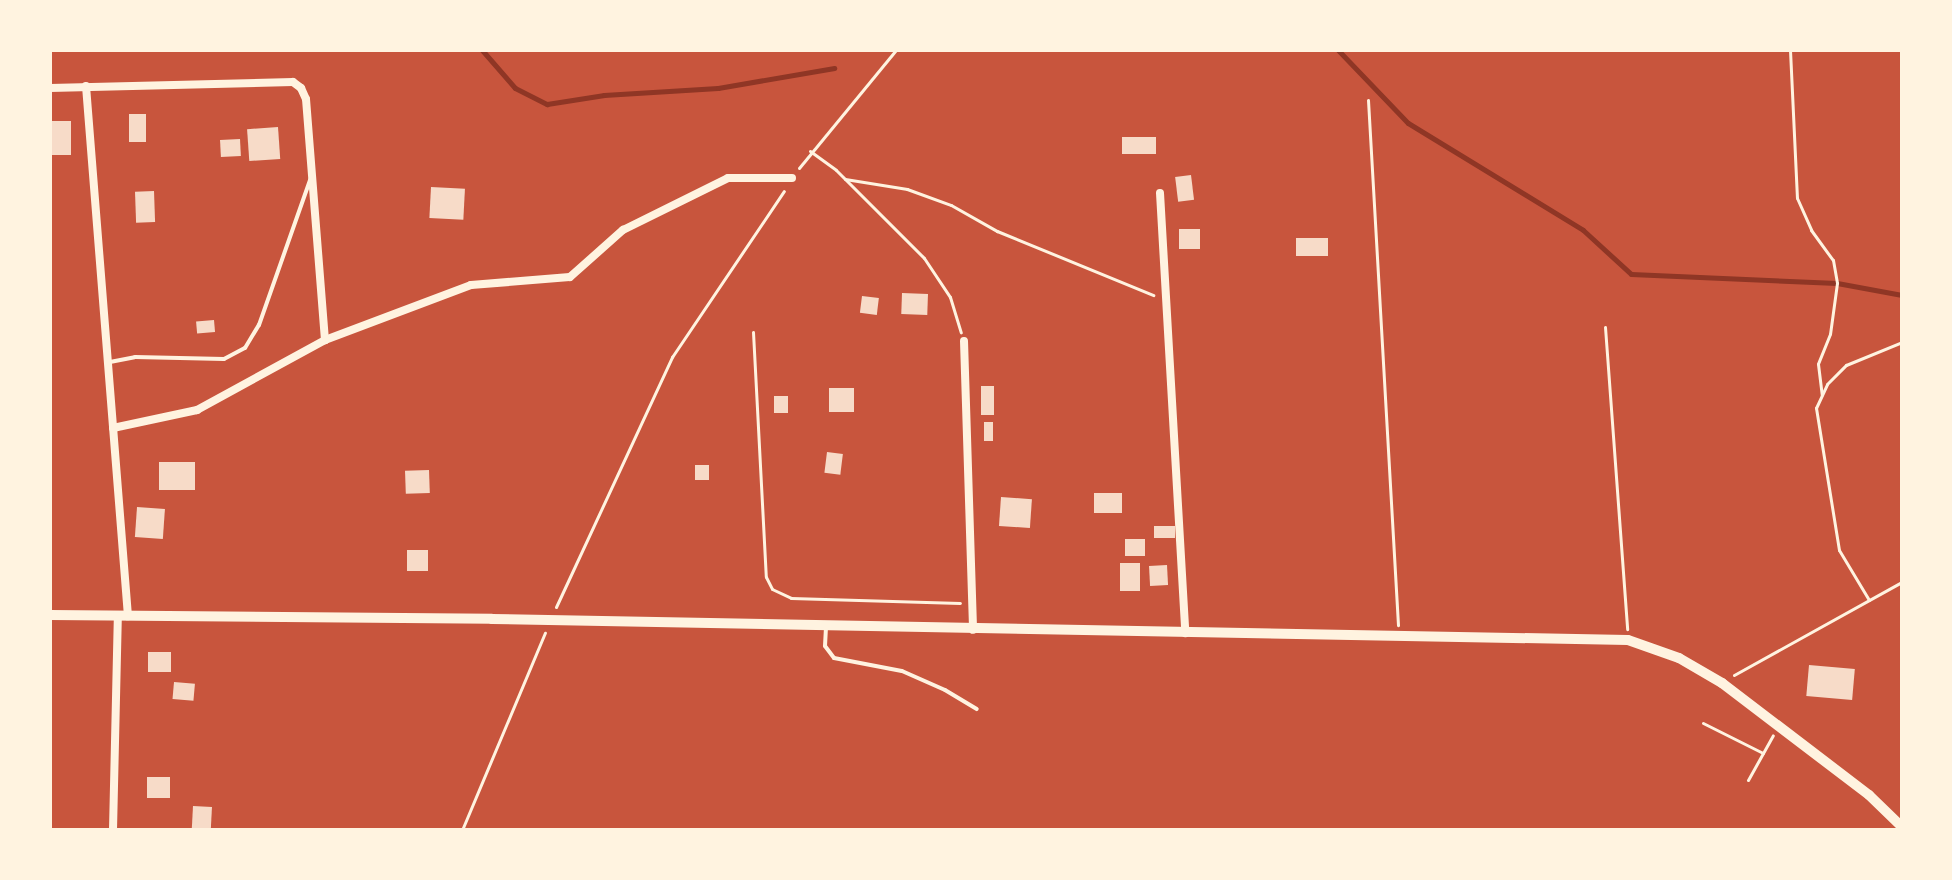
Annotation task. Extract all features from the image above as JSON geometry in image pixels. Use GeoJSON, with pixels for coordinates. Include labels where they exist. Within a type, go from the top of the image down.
{"type":"FeatureCollection","features":[{"type":"Feature","properties":{"kind":"street"},"geometry":{"type":"LineString","coordinates":[[50,88],[293,82],[301,88],[306,99],[325,340]]}},
{"type":"Feature","properties":{"kind":"street"},"geometry":{"type":"LineString","coordinates":[[86,86],[113,428],[123,616],[113,830]]}},
{"type":"Feature","properties":{"kind":"street"},"geometry":{"type":"LineString","coordinates":[[113,428],[197,410],[325,340],[471,285],[570,277],[623,230],[686,196],[728,178],[792,178]]}},
{"type":"Feature","properties":{"kind":"street"},"geometry":{"type":"LineString","coordinates":[[1160,193],[1185,633]]}},
{"type":"Feature","properties":{"kind":"street"},"geometry":{"type":"LineString","coordinates":[[964,341],[973,630]]}},
{"type":"Feature","properties":{"kind":"street"},"geometry":{"type":"LineString","coordinates":[[50,615],[1628,640],[1679,658],[1722,683],[1869,795],[1902,827]]}},
{"type":"Feature","properties":{"kind":"lane"},"geometry":{"type":"LineString","coordinates":[[108,362],[135,357],[224,359],[245,348],[259,325],[312,174]]}},
{"type":"Feature","properties":{"kind":"lane"},"geometry":{"type":"LineString","coordinates":[[826,627],[825,646],[834,658],[902,671],[945,690],[977,709]]}},
{"type":"Feature","properties":{"kind":"path"},"geometry":{"type":"LineString","coordinates":[[556,607],[672,357],[810,151],[896,50]]}},
{"type":"Feature","properties":{"kind":"path"},"geometry":{"type":"LineString","coordinates":[[1790,50],[1797,198],[1811,230],[1833,260],[1837,283],[1830,334],[1818,364],[1822,395]]}},
{"type":"Feature","properties":{"kind":"path"},"geometry":{"type":"LineString","coordinates":[[1368,100],[1398,637]]}},
{"type":"Feature","properties":{"kind":"path"},"geometry":{"type":"LineString","coordinates":[[810,151],[845,179],[924,258],[950,297],[964,341]]}},
{"type":"Feature","properties":{"kind":"path"},"geometry":{"type":"LineString","coordinates":[[845,179],[907,189],[951,205],[997,231],[1137,285],[1166,302]]}},
{"type":"Feature","properties":{"kind":"path"},"geometry":{"type":"LineString","coordinates":[[1605,327],[1628,640]]}},
{"type":"Feature","properties":{"kind":"path"},"geometry":{"type":"LineString","coordinates":[[753,332],[766,577],[772,589],[791,598],[972,604]]}},
{"type":"Feature","properties":{"kind":"path"},"geometry":{"type":"LineString","coordinates":[[1869,600],[1839,550],[1816,408],[1827,384],[1846,365],[1902,342]]}},
{"type":"Feature","properties":{"kind":"path"},"geometry":{"type":"LineString","coordinates":[[1722,683],[1902,582]]}},
{"type":"Feature","properties":{"kind":"path"},"geometry":{"type":"LineString","coordinates":[[462,830],[545,635]]}},
{"type":"Feature","properties":{"kind":"path"},"geometry":{"type":"LineString","coordinates":[[1703,723],[1763,753]]}},
{"type":"Feature","properties":{"kind":"path"},"geometry":{"type":"LineString","coordinates":[[1748,780],[1779,725]]}},
{"type":"Feature","properties":{"kind":"building"},"geometry":{"type":"Polygon","coordinates":[[[129,114],[146,114],[146,142],[129,142],[129,114]]]}},
{"type":"Feature","properties":{"kind":"building"},"geometry":{"type":"Polygon","coordinates":[[[50,121],[71,121],[71,155],[50,155],[50,121]]]}},
{"type":"Feature","properties":{"kind":"building"},"geometry":{"type":"Polygon","coordinates":[[[278,127],[280,159],[249,161],[247,129],[278,127]]]}},
{"type":"Feature","properties":{"kind":"building"},"geometry":{"type":"Polygon","coordinates":[[[1122,137],[1156,137],[1156,154],[1122,154],[1122,137]]]}},
{"type":"Feature","properties":{"kind":"building"},"geometry":{"type":"Polygon","coordinates":[[[240,139],[241,156],[221,157],[220,140],[240,139]]]}},
{"type":"Feature","properties":{"kind":"building"},"geometry":{"type":"Polygon","coordinates":[[[1191,175],[1194,200],[1178,202],[1175,177],[1191,175]]]}},
{"type":"Feature","properties":{"kind":"building"},"geometry":{"type":"Polygon","coordinates":[[[431,187],[465,189],[463,220],[429,218],[431,187]]]}},
{"type":"Feature","properties":{"kind":"building"},"geometry":{"type":"Polygon","coordinates":[[[154,191],[155,222],[136,223],[135,192],[154,191]]]}},
{"type":"Feature","properties":{"kind":"building"},"geometry":{"type":"Polygon","coordinates":[[[1179,229],[1200,229],[1200,249],[1179,249],[1179,229]]]}},
{"type":"Feature","properties":{"kind":"building"},"geometry":{"type":"Polygon","coordinates":[[[1296,238],[1328,238],[1328,256],[1296,256],[1296,238]]]}},
{"type":"Feature","properties":{"kind":"building"},"geometry":{"type":"Polygon","coordinates":[[[902,293],[928,294],[927,315],[901,314],[902,293]]]}},
{"type":"Feature","properties":{"kind":"building"},"geometry":{"type":"Polygon","coordinates":[[[862,296],[879,298],[877,315],[860,313],[862,296]]]}},
{"type":"Feature","properties":{"kind":"building"},"geometry":{"type":"Polygon","coordinates":[[[214,320],[215,332],[197,334],[196,322],[214,320]]]}},
{"type":"Feature","properties":{"kind":"building"},"geometry":{"type":"Polygon","coordinates":[[[981,386],[994,386],[994,415],[981,415],[981,386]]]}},
{"type":"Feature","properties":{"kind":"building"},"geometry":{"type":"Polygon","coordinates":[[[829,388],[854,388],[854,412],[829,412],[829,388]]]}},
{"type":"Feature","properties":{"kind":"building"},"geometry":{"type":"Polygon","coordinates":[[[774,396],[788,396],[788,413],[774,413],[774,396]]]}},
{"type":"Feature","properties":{"kind":"building"},"geometry":{"type":"Polygon","coordinates":[[[984,422],[993,422],[993,441],[984,441],[984,422]]]}},
{"type":"Feature","properties":{"kind":"building"},"geometry":{"type":"Polygon","coordinates":[[[827,452],[843,454],[840,475],[824,473],[827,452]]]}},
{"type":"Feature","properties":{"kind":"building"},"geometry":{"type":"Polygon","coordinates":[[[159,462],[195,462],[195,490],[159,490],[159,462]]]}},
{"type":"Feature","properties":{"kind":"building"},"geometry":{"type":"Polygon","coordinates":[[[695,465],[709,465],[709,480],[695,480],[695,465]]]}},
{"type":"Feature","properties":{"kind":"building"},"geometry":{"type":"Polygon","coordinates":[[[429,470],[430,493],[406,494],[405,471],[429,470]]]}},
{"type":"Feature","properties":{"kind":"building"},"geometry":{"type":"Polygon","coordinates":[[[1094,493],[1122,493],[1122,513],[1094,513],[1094,493]]]}},
{"type":"Feature","properties":{"kind":"building"},"geometry":{"type":"Polygon","coordinates":[[[1001,497],[1032,499],[1030,528],[999,526],[1001,497]]]}},
{"type":"Feature","properties":{"kind":"building"},"geometry":{"type":"Polygon","coordinates":[[[137,507],[165,509],[163,539],[135,537],[137,507]]]}},
{"type":"Feature","properties":{"kind":"building"},"geometry":{"type":"Polygon","coordinates":[[[1154,526],[1175,526],[1175,538],[1154,538],[1154,526]]]}},
{"type":"Feature","properties":{"kind":"building"},"geometry":{"type":"Polygon","coordinates":[[[1125,539],[1145,539],[1145,556],[1125,556],[1125,539]]]}},
{"type":"Feature","properties":{"kind":"building"},"geometry":{"type":"Polygon","coordinates":[[[407,550],[428,550],[428,571],[407,571],[407,550]]]}},
{"type":"Feature","properties":{"kind":"building"},"geometry":{"type":"Polygon","coordinates":[[[1120,563],[1140,563],[1140,591],[1120,591],[1120,563]]]}},
{"type":"Feature","properties":{"kind":"building"},"geometry":{"type":"Polygon","coordinates":[[[1167,565],[1168,585],[1150,586],[1149,566],[1167,565]]]}},
{"type":"Feature","properties":{"kind":"building"},"geometry":{"type":"Polygon","coordinates":[[[148,652],[171,652],[171,672],[148,672],[148,652]]]}},
{"type":"Feature","properties":{"kind":"building"},"geometry":{"type":"Polygon","coordinates":[[[1809,665],[1855,669],[1852,700],[1806,696],[1809,665]]]}},
{"type":"Feature","properties":{"kind":"building"},"geometry":{"type":"Polygon","coordinates":[[[174,682],[195,684],[193,701],[173,699],[174,682]]]}},
{"type":"Feature","properties":{"kind":"building"},"geometry":{"type":"Polygon","coordinates":[[[147,777],[170,777],[170,798],[147,798],[147,777]]]}},
{"type":"Feature","properties":{"kind":"building"},"geometry":{"type":"Polygon","coordinates":[[[193,806],[212,807],[211,830],[192,830],[193,806]]]}},
{"type":"Feature","properties":{"kind":"waterway"},"geometry":{"type":"LineString","coordinates":[[482,50],[515,88],[547,104],[604,95],[718,88],[834,68]]}},
{"type":"Feature","properties":{"kind":"waterway"},"geometry":{"type":"LineString","coordinates":[[1338,50],[1408,123],[1583,230],[1631,274],[1837,283],[1902,295]]}}]}
